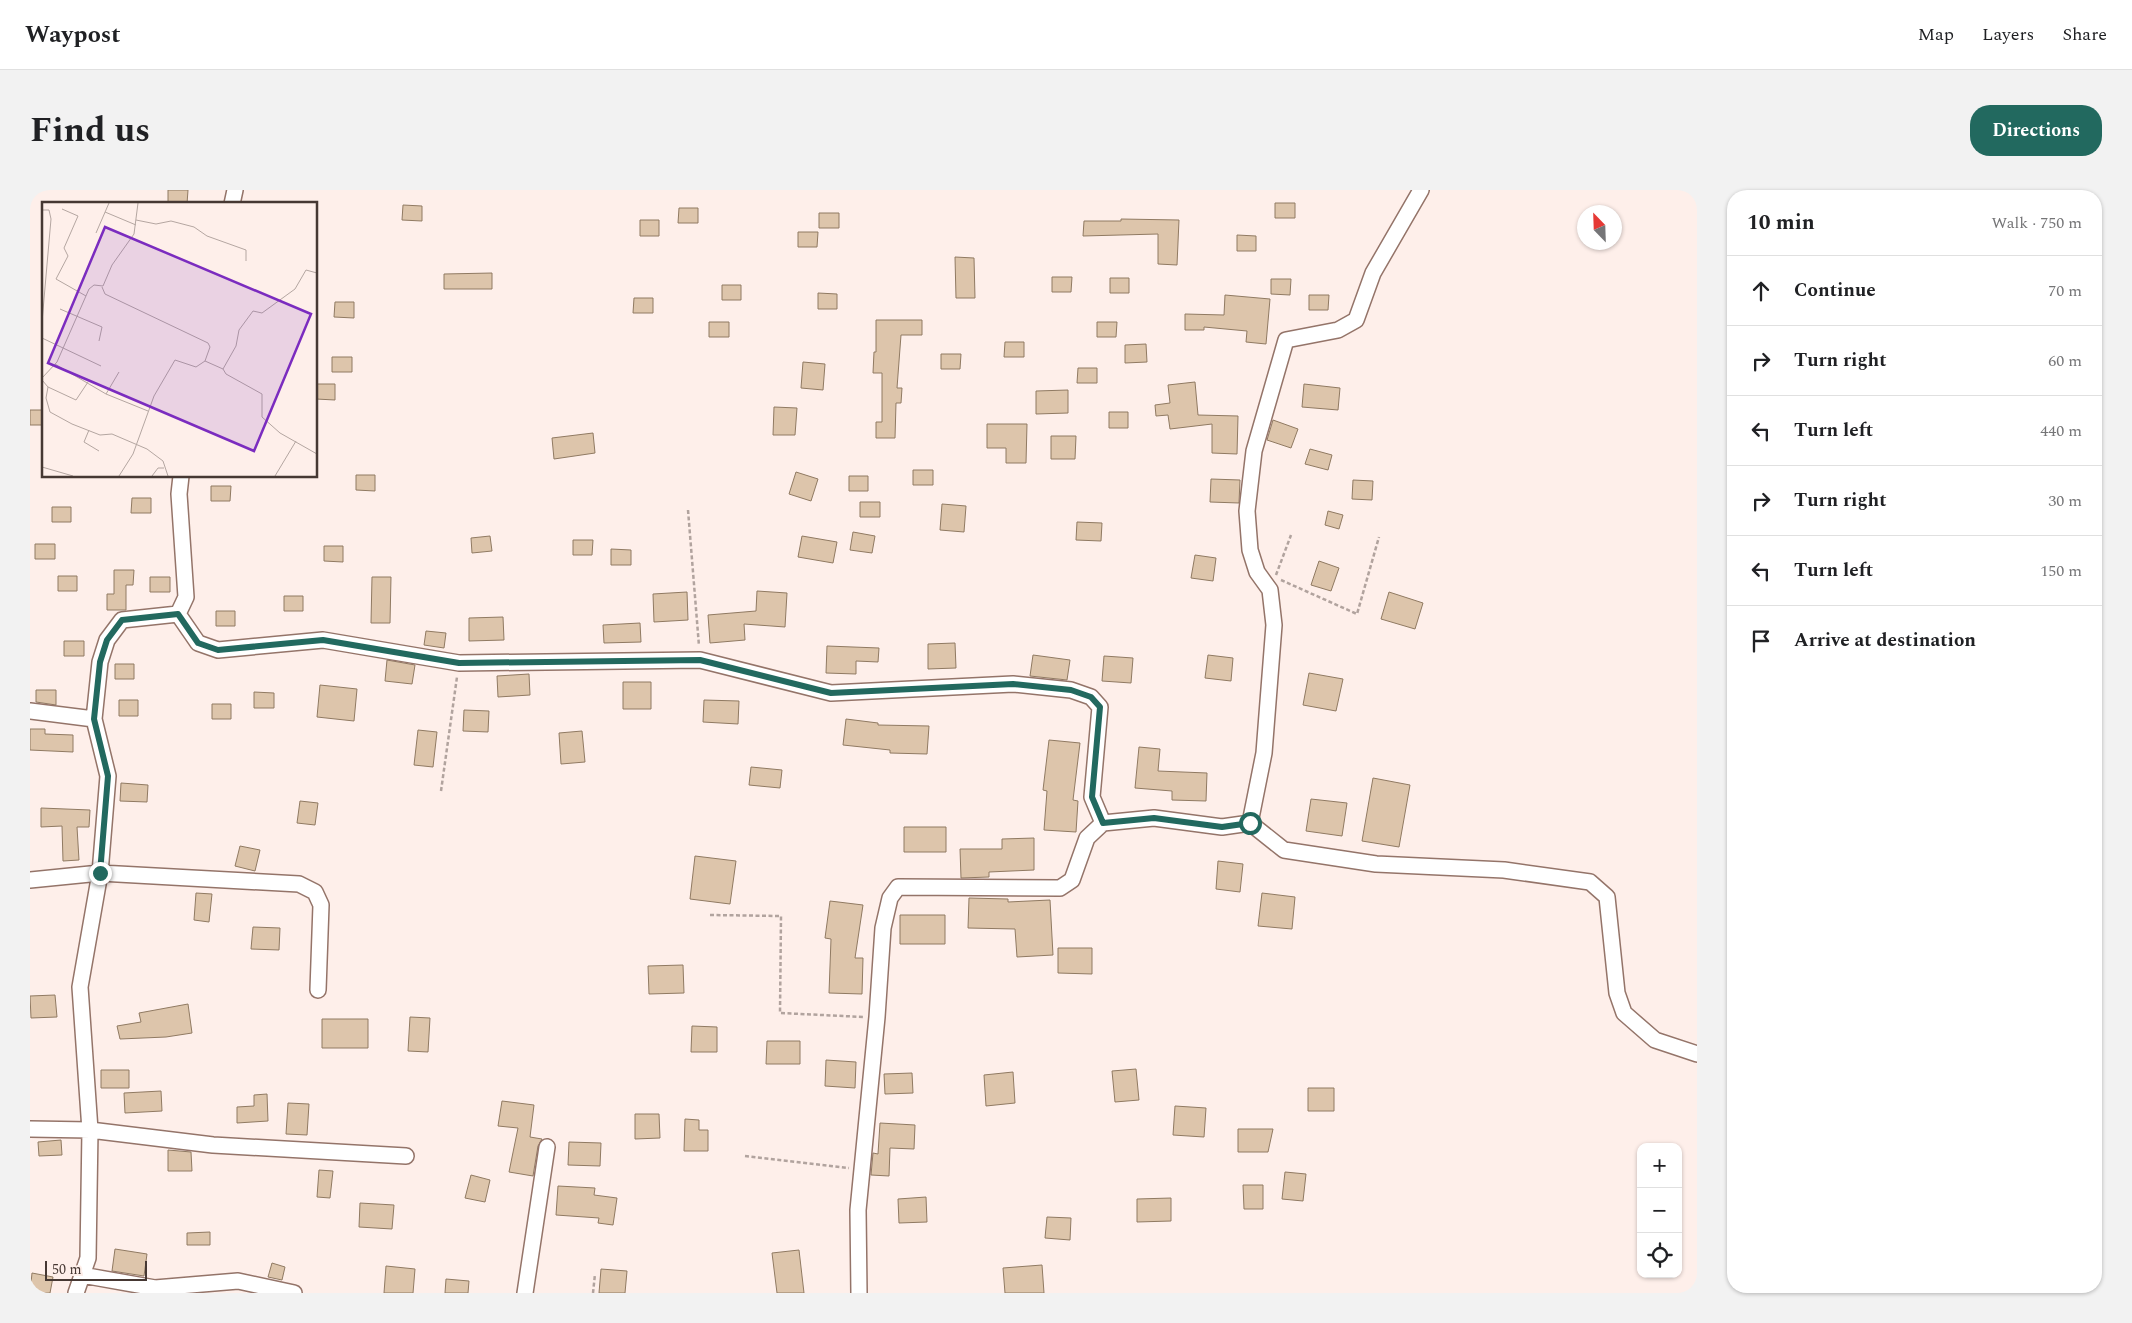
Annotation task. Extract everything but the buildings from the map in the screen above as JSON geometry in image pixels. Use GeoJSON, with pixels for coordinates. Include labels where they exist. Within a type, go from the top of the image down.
{"type":"FeatureCollection","features":[{"type":"Feature","properties":{"kind":"street"},"geometry":{"type":"LineString","coordinates":[[1250,823],[1264,753],[1274,624],[1270,590],[1257,572],[1250,550],[1247,511],[1254,451],[1286,340],[1338,330],[1356,320],[1373,273],[1421,190]]}},
{"type":"Feature","properties":{"kind":"street"},"geometry":{"type":"LineString","coordinates":[[178,614],[186,597],[179,494],[181,478]]}},
{"type":"Feature","properties":{"kind":"street"},"geometry":{"type":"LineString","coordinates":[[178,614],[198,643],[218,650],[323,640],[459,663],[700,660],[831,693],[1013,684],[1071,690],[1091,697],[1100,707],[1092,797],[1103,823]]}},
{"type":"Feature","properties":{"kind":"street"},"geometry":{"type":"LineString","coordinates":[[76,1293],[88,1258],[90,1130],[80,987],[100,873],[108,776],[94,719],[100,662],[107,640],[122,620],[178,614]]}},
{"type":"Feature","properties":{"kind":"street"},"geometry":{"type":"LineString","coordinates":[[30,712],[94,719]]}},
{"type":"Feature","properties":{"kind":"street"},"geometry":{"type":"LineString","coordinates":[[859,1293],[858,1210],[877,1017],[883,928],[890,898],[898,887],[1060,888],[1072,880],[1086,838],[1103,823],[1154,818],[1222,827],[1250,823],[1284,850],[1376,864],[1504,870],[1590,882],[1607,897],[1617,992],[1624,1013],[1655,1040],[1697,1054]]}},
{"type":"Feature","properties":{"kind":"street"},"geometry":{"type":"LineString","coordinates":[[30,880],[100,873],[299,884],[315,892],[321,905],[318,990]]}},
{"type":"Feature","properties":{"kind":"street"},"geometry":{"type":"LineString","coordinates":[[30,1129],[90,1130],[213,1145],[406,1156]]}},
{"type":"Feature","properties":{"kind":"street"},"geometry":{"type":"LineString","coordinates":[[525,1293],[547,1147]]}},
{"type":"Feature","properties":{"kind":"street"},"geometry":{"type":"LineString","coordinates":[[82,1275],[155,1288],[238,1281],[294,1293]]}},
{"type":"Feature","properties":{"kind":"path"},"geometry":{"type":"LineString","coordinates":[[688,510],[700,660]]}},
{"type":"Feature","properties":{"kind":"path"},"geometry":{"type":"LineString","coordinates":[[1291,535],[1275,577],[1357,614],[1379,537]]}},
{"type":"Feature","properties":{"kind":"path"},"geometry":{"type":"LineString","coordinates":[[441,791],[459,663]]}},
{"type":"Feature","properties":{"kind":"path"},"geometry":{"type":"LineString","coordinates":[[710,916],[782,916],[780,1013],[877,1017]]}},
{"type":"Feature","properties":{"kind":"path"},"geometry":{"type":"LineString","coordinates":[[745,1156],[863,1169]]}},
{"type":"Feature","properties":{"kind":"path"},"geometry":{"type":"LineString","coordinates":[[593,1293],[595,1274]]}},
{"type":"Feature","properties":{"kind":"route"},"geometry":{"type":"LineString","coordinates":[[100,873],[108,776],[94,719],[100,662],[107,640],[122,620],[178,614],[198,643],[218,650],[323,640],[459,663],[700,660],[831,693],[1013,684],[1071,690],[1091,697],[1100,707],[1092,797],[1103,823],[1154,818],[1222,827],[1250,823]]}}]}
